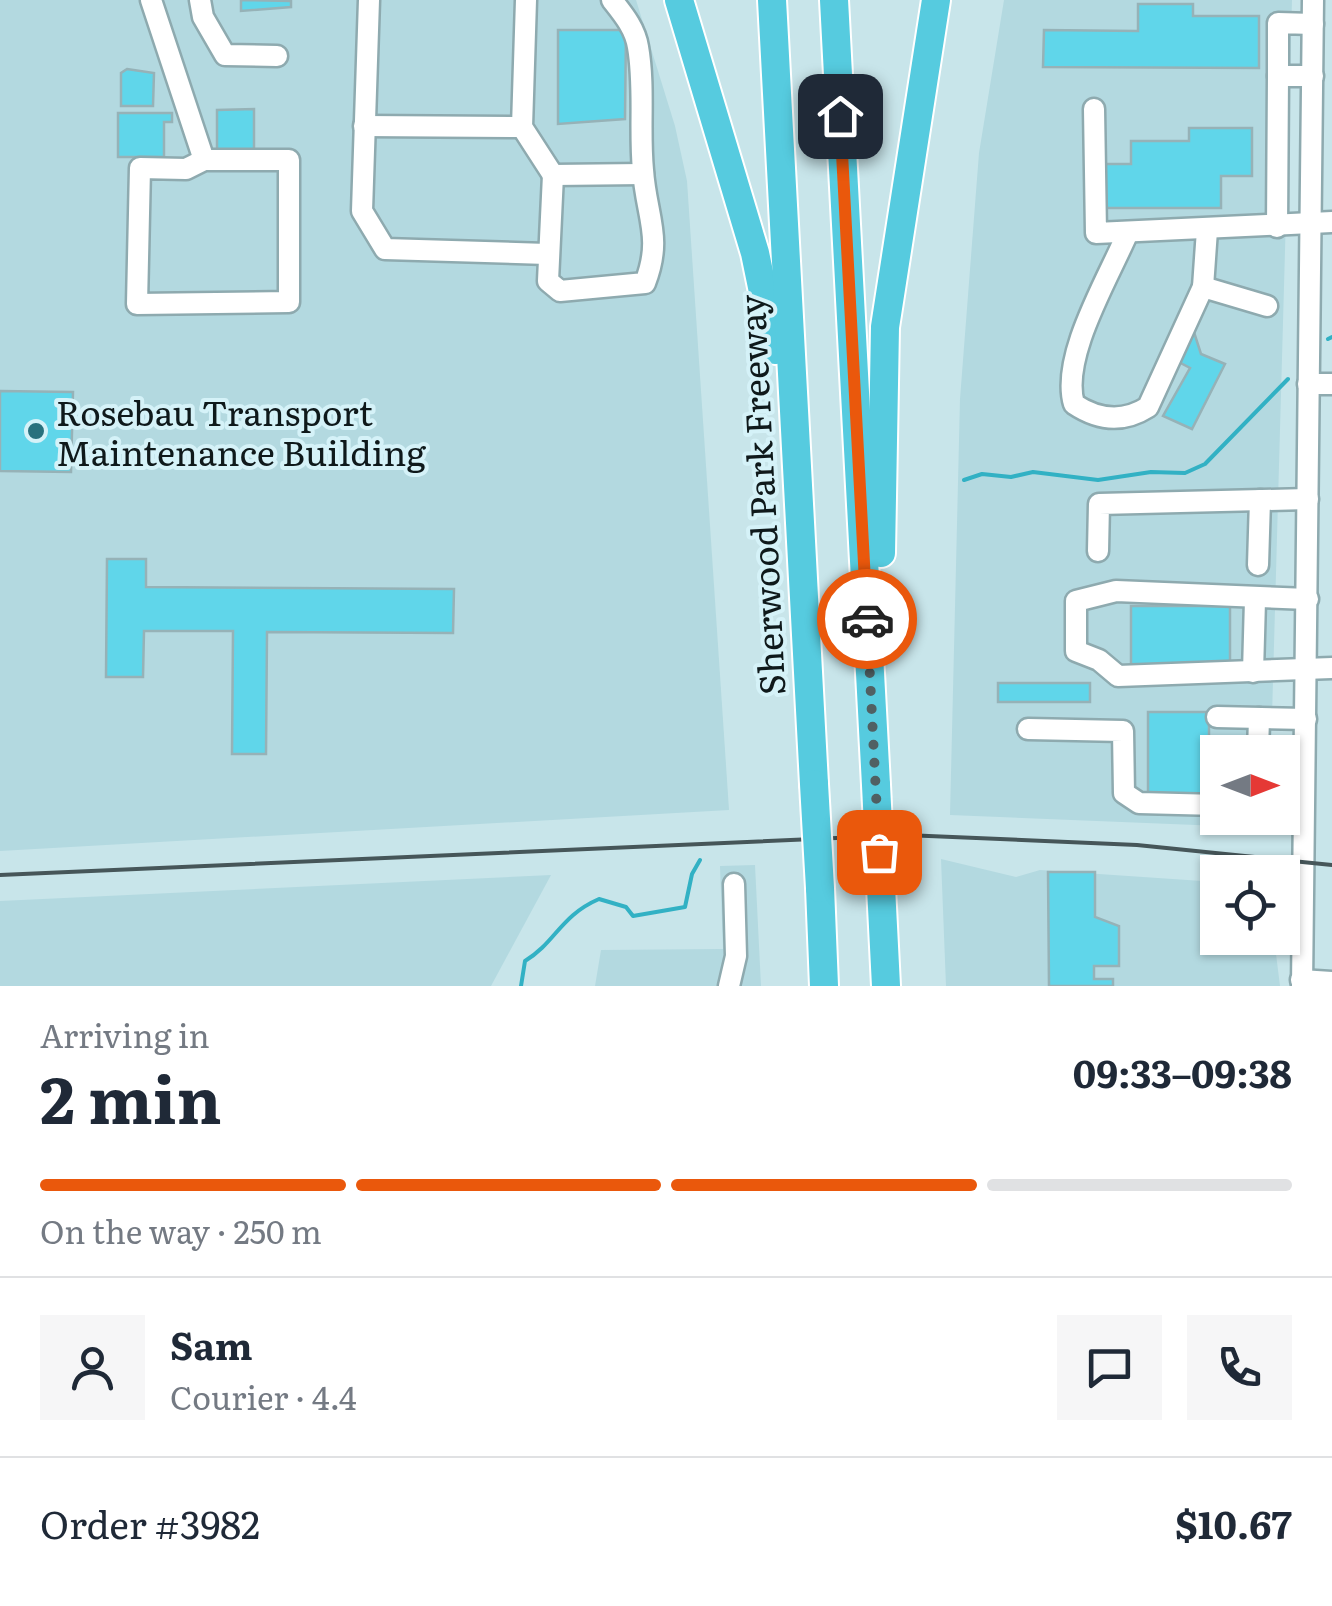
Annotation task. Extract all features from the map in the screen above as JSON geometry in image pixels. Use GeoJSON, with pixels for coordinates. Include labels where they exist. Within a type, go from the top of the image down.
{"type":"FeatureCollection","features":[{"type":"Feature","properties":{"kind":"highway"},"geometry":{"type":"LineString","coordinates":[[680,0],[755,253],[796,474]]}},
{"type":"Feature","properties":{"kind":"highway","name":"Sherwood Park Freeway"},"geometry":{"type":"LineString","coordinates":[[772,0],[824,986]]}},
{"type":"Feature","properties":{"kind":"highway"},"geometry":{"type":"LineString","coordinates":[[834,0],[886,986]]}},
{"type":"Feature","properties":{"kind":"highway"},"geometry":{"type":"LineString","coordinates":[[874,734],[885,328],[936,0]]}},
{"type":"Feature","properties":{"kind":"street"},"geometry":{"type":"LineString","coordinates":[[151,0],[204,160]]}},
{"type":"Feature","properties":{"kind":"street"},"geometry":{"type":"LineString","coordinates":[[200,0],[203,17],[225,55],[277,56]]}},
{"type":"Feature","properties":{"kind":"street"},"geometry":{"type":"LineString","coordinates":[[369,0],[362,211],[385,250],[547,254]]}},
{"type":"Feature","properties":{"kind":"street"},"geometry":{"type":"LineString","coordinates":[[526,0],[522,127],[554,175],[548,282],[560,291],[645,284],[654,260],[656,232],[642,174],[638,45],[629,22],[612,0]]}},
{"type":"Feature","properties":{"kind":"street"},"geometry":{"type":"LineString","coordinates":[[1313,0],[1302,983],[1332,982]]}},
{"type":"Feature","properties":{"kind":"street"},"geometry":{"type":"LineString","coordinates":[[1277,227],[1278,23],[1313,24]]}},
{"type":"Feature","properties":{"kind":"street"},"geometry":{"type":"LineString","coordinates":[[1278,76],[1313,76]]}},
{"type":"Feature","properties":{"kind":"street"},"geometry":{"type":"LineString","coordinates":[[1094,109],[1096,233],[1332,222]]}},
{"type":"Feature","properties":{"kind":"street"},"geometry":{"type":"LineString","coordinates":[[364,126],[522,127]]}},
{"type":"Feature","properties":{"kind":"street"},"geometry":{"type":"LineString","coordinates":[[204,160],[289,160],[289,302],[137,304],[140,168],[186,169],[204,160]]}},
{"type":"Feature","properties":{"kind":"street"},"geometry":{"type":"LineString","coordinates":[[554,175],[642,174]]}},
{"type":"Feature","properties":{"kind":"street"},"geometry":{"type":"LineString","coordinates":[[1128,232],[1073,361],[1069,386],[1074,404],[1089,414],[1115,418],[1134,416],[1148,408],[1203,287],[1206,230]]}},
{"type":"Feature","properties":{"kind":"street"},"geometry":{"type":"LineString","coordinates":[[1203,287],[1267,306]]}},
{"type":"Feature","properties":{"kind":"street"},"geometry":{"type":"LineString","coordinates":[[1308,384],[1332,384]]}},
{"type":"Feature","properties":{"kind":"street"},"geometry":{"type":"LineString","coordinates":[[1258,564],[1260,500]]}},
{"type":"Feature","properties":{"kind":"street"},"geometry":{"type":"LineString","coordinates":[[1098,551],[1099,504],[1308,500]]}},
{"type":"Feature","properties":{"kind":"street"},"geometry":{"type":"LineString","coordinates":[[1308,599],[1255,600],[1226,593],[1116,591],[1076,601],[1076,651],[1098,660],[1118,676],[1307,672],[1332,668]]}},
{"type":"Feature","properties":{"kind":"street"},"geometry":{"type":"LineString","coordinates":[[1253,672],[1255,600]]}},
{"type":"Feature","properties":{"kind":"street"},"geometry":{"type":"LineString","coordinates":[[1217,716],[1306,719]]}},
{"type":"Feature","properties":{"kind":"street"},"geometry":{"type":"LineString","coordinates":[[1258,735],[1259,718]]}},
{"type":"Feature","properties":{"kind":"street"},"geometry":{"type":"LineString","coordinates":[[1028,728],[1123,731],[1124,793],[1139,803],[1200,805]]}},
{"type":"Feature","properties":{"kind":"street"},"geometry":{"type":"LineString","coordinates":[[1300,776],[1306,776]]}},
{"type":"Feature","properties":{"kind":"street"},"geometry":{"type":"LineString","coordinates":[[729,986],[736,956],[734,884]]}},
{"type":"Feature","properties":{"kind":"shaded area"},"geometry":{"type":"Polygon","coordinates":[[[0,0],[636,0],[675,126],[687,181],[729,810],[0,851],[0,0]]]}},
{"type":"Feature","properties":{"kind":"shaded area"},"geometry":{"type":"Polygon","coordinates":[[[1004,0],[1292,0],[1271,735],[1200,735],[1200,825],[950,815],[960,399],[979,153],[1004,0]]]}},
{"type":"Feature","properties":{"kind":"shaded area"},"geometry":{"type":"Polygon","coordinates":[[[941,859],[1016,877],[1040,870],[1200,881],[1200,955],[1276,955],[1280,986],[946,986],[941,859]]]}},
{"type":"Feature","properties":{"kind":"shaded area"},"geometry":{"type":"Polygon","coordinates":[[[755,865],[761,986],[595,986],[601,950],[723,949],[720,866],[755,865]]]}},
{"type":"Feature","properties":{"kind":"shaded area"},"geometry":{"type":"Polygon","coordinates":[[[551,875],[491,986],[0,986],[0,901],[551,875]]]}},
{"type":"Feature","properties":{"kind":"building"},"geometry":{"type":"Polygon","coordinates":[[[241,0],[291,1],[291,7],[241,11],[241,0]]]}},
{"type":"Feature","properties":{"kind":"building"},"geometry":{"type":"Polygon","coordinates":[[[1138,4],[1193,4],[1193,16],[1259,16],[1259,68],[1043,67],[1044,30],[1138,31],[1138,4]]]}},
{"type":"Feature","properties":{"kind":"building"},"geometry":{"type":"Polygon","coordinates":[[[558,30],[626,30],[625,119],[558,124],[558,30]]]}},
{"type":"Feature","properties":{"kind":"building"},"geometry":{"type":"Polygon","coordinates":[[[127,69],[154,73],[153,106],[121,106],[121,73],[127,69]]]}},
{"type":"Feature","properties":{"kind":"building"},"geometry":{"type":"Polygon","coordinates":[[[254,109],[254,150],[217,150],[217,110],[254,109]]]}},
{"type":"Feature","properties":{"kind":"building"},"geometry":{"type":"Polygon","coordinates":[[[118,113],[172,113],[172,122],[164,122],[164,157],[118,157],[118,113]]]}},
{"type":"Feature","properties":{"kind":"building"},"geometry":{"type":"Polygon","coordinates":[[[1189,128],[1252,128],[1252,176],[1221,176],[1221,208],[1101,208],[1101,164],[1131,164],[1131,141],[1189,141],[1189,128]]]}},
{"type":"Feature","properties":{"kind":"building"},"geometry":{"type":"Polygon","coordinates":[[[1192,326],[1201,354],[1225,364],[1192,429],[1163,416],[1190,368],[1175,360],[1192,326]]]}},
{"type":"Feature","properties":{"kind":"building","name":"Rosebau Transport Maintenance Building"},"geometry":{"type":"Polygon","coordinates":[[[0,391],[73,392],[71,472],[0,471],[0,391]]]}},
{"type":"Feature","properties":{"kind":"building"},"geometry":{"type":"Polygon","coordinates":[[[107,559],[146,559],[146,587],[454,589],[453,633],[267,632],[266,754],[232,754],[233,631],[144,631],[143,677],[106,677],[107,559]]]}},
{"type":"Feature","properties":{"kind":"building"},"geometry":{"type":"Polygon","coordinates":[[[1131,606],[1230,606],[1230,667],[1131,666],[1131,606]]]}},
{"type":"Feature","properties":{"kind":"building"},"geometry":{"type":"Polygon","coordinates":[[[998,683],[1090,683],[1090,702],[998,702],[998,683]]]}},
{"type":"Feature","properties":{"kind":"building"},"geometry":{"type":"Polygon","coordinates":[[[1148,712],[1209,712],[1209,735],[1200,735],[1200,800],[1148,800],[1148,712]]]}},
{"type":"Feature","properties":{"kind":"building"},"geometry":{"type":"Polygon","coordinates":[[[1048,872],[1095,872],[1095,917],[1119,926],[1119,966],[1094,966],[1094,979],[1113,979],[1113,986],[1049,986],[1048,872]]]}},
{"type":"Feature","properties":{"kind":"waterway"},"geometry":{"type":"LineString","coordinates":[[1328,339],[1332,337]]}},
{"type":"Feature","properties":{"kind":"waterway"},"geometry":{"type":"LineString","coordinates":[[964,480],[982,474],[1011,477],[1033,472],[1098,480],[1151,472],[1185,473],[1205,464],[1288,379]]}},
{"type":"Feature","properties":{"kind":"waterway"},"geometry":{"type":"LineString","coordinates":[[521,986],[525,961],[575,913],[599,899],[626,907],[633,916],[685,907],[692,874],[700,860]]}},
{"type":"Feature","properties":{"kind":"railway"},"geometry":{"type":"LineString","coordinates":[[0,875],[905,835],[1137,845],[1332,865]]}},
{"type":"Feature","properties":{"kind":"way so far"},"geometry":{"type":"LineString","coordinates":[[867,619],[879,852]]}},
{"type":"Feature","properties":{"kind":"place","name":"Rosebau Transport Maintenance Building"},"geometry":{"type":"Point","coordinates":[36,431]}},
{"type":"Feature","properties":{"kind":"route"},"geometry":{"type":"LineString","coordinates":[[840,116],[867,619]]}}]}
